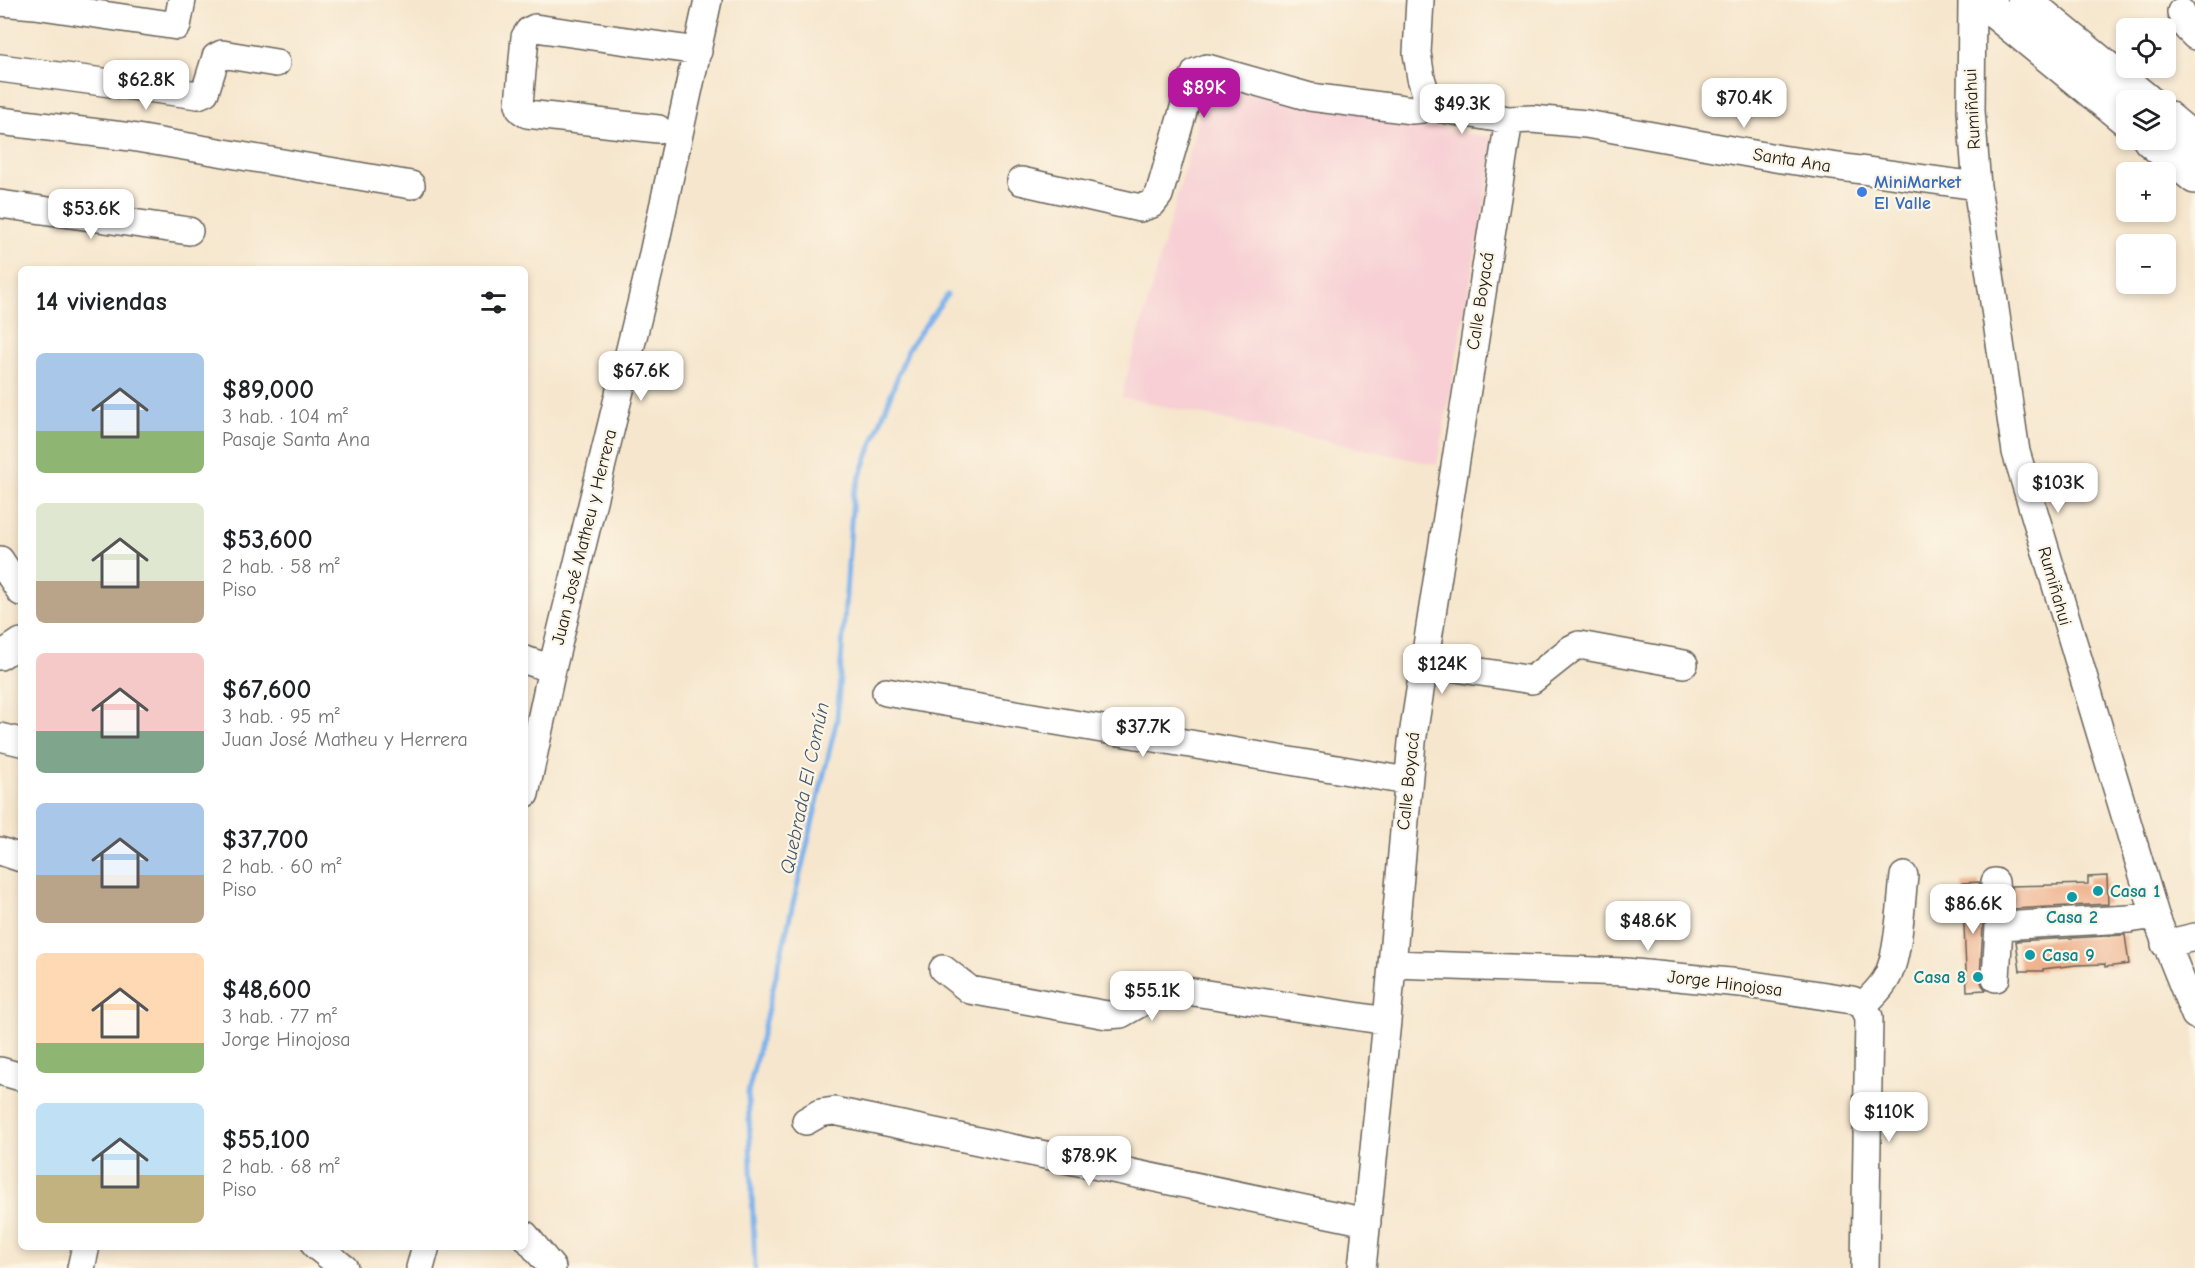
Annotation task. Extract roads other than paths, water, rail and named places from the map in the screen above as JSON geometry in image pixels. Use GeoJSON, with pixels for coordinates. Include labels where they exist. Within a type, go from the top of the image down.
{"type":"FeatureCollection","features":[{"type":"Feature","properties":{"kind":"main road"},"geometry":{"type":"LineString","coordinates":[[1980,0],[2116,111]]}},
{"type":"Feature","properties":{"kind":"main road"},"geometry":{"type":"LineString","coordinates":[[2024,0],[2134,90]]}},
{"type":"Feature","properties":{"kind":"main road"},"geometry":{"type":"LineString","coordinates":[[2176,125],[2195,141]]}},
{"type":"Feature","properties":{"kind":"main road"},"geometry":{"type":"LineString","coordinates":[[2162,150],[2195,177]]}},
{"type":"Feature","properties":{"kind":"street"},"geometry":{"type":"LineString","coordinates":[[23,2],[177,26],[182,0]]}},
{"type":"Feature","properties":{"kind":"street","name":"Juan José Matheu y Herrera"},"geometry":{"type":"LineString","coordinates":[[528,780],[552,669],[651,263],[708,0]]}},
{"type":"Feature","properties":{"kind":"street"},"geometry":{"type":"LineString","coordinates":[[1021,181],[1140,208],[1152,204],[1159,195],[1192,80],[1196,72],[1207,68],[1310,97],[1412,110],[1422,109],[1432,104],[1424,90],[1417,53],[1420,0]]}},
{"type":"Feature","properties":{"kind":"street","name":"Rumiñahui"},"geometry":{"type":"LineString","coordinates":[[1972,0],[1971,111],[1977,186],[2016,452],[2155,915],[2195,1015]]}},
{"type":"Feature","properties":{"kind":"street"},"geometry":{"type":"LineString","coordinates":[[2181,12],[2187,28],[2195,36]]}},
{"type":"Feature","properties":{"kind":"street"},"geometry":{"type":"LineString","coordinates":[[658,129],[527,114],[521,110],[519,104],[525,37],[535,28],[698,51]]}},
{"type":"Feature","properties":{"kind":"street"},"geometry":{"type":"LineString","coordinates":[[0,68],[198,95],[205,92],[216,57],[222,54],[276,63]]}},
{"type":"Feature","properties":{"kind":"street","name":"Santa Ana"},"geometry":{"type":"LineString","coordinates":[[1432,104],[1442,109],[1509,120],[1532,119],[1586,124],[1781,159],[1977,186]]}},
{"type":"Feature","properties":{"kind":"street","name":"Calle Boyacá"},"geometry":{"type":"LineString","coordinates":[[1362,1268],[1387,1021],[1407,781],[1509,120]]}},
{"type":"Feature","properties":{"kind":"street"},"geometry":{"type":"LineString","coordinates":[[0,121],[131,137],[411,185]]}},
{"type":"Feature","properties":{"kind":"street"},"geometry":{"type":"LineString","coordinates":[[0,204],[189,231]]}},
{"type":"Feature","properties":{"kind":"street"},"geometry":{"type":"LineString","coordinates":[[0,560],[18,587]]}},
{"type":"Feature","properties":{"kind":"street"},"geometry":{"type":"LineString","coordinates":[[0,656],[18,644]]}},
{"type":"Feature","properties":{"kind":"street"},"geometry":{"type":"LineString","coordinates":[[1424,663],[1532,680],[1570,649],[1579,645],[1684,664]]}},
{"type":"Feature","properties":{"kind":"street"},"geometry":{"type":"LineString","coordinates":[[528,661],[552,669]]}},
{"type":"Feature","properties":{"kind":"street"},"geometry":{"type":"LineString","coordinates":[[886,692],[1407,781]]}},
{"type":"Feature","properties":{"kind":"street"},"geometry":{"type":"LineString","coordinates":[[0,737],[18,741]]}},
{"type":"Feature","properties":{"kind":"street"},"geometry":{"type":"LineString","coordinates":[[0,851],[18,857]]}},
{"type":"Feature","properties":{"kind":"street"},"geometry":{"type":"LineString","coordinates":[[1865,1268],[1866,1011],[1889,973],[1895,952],[1904,876]]}},
{"type":"Feature","properties":{"kind":"street"},"geometry":{"type":"LineString","coordinates":[[1995,882],[1999,926],[1996,978]]}},
{"type":"Feature","properties":{"kind":"street"},"geometry":{"type":"LineString","coordinates":[[1999,926],[2129,919],[2155,915]]}},
{"type":"Feature","properties":{"kind":"street"},"geometry":{"type":"LineString","coordinates":[[2165,944],[2195,937]]}},
{"type":"Feature","properties":{"kind":"street","name":"Jorge Hinojosa"},"geometry":{"type":"LineString","coordinates":[[1392,964],[1625,972],[1740,983],[1852,1000],[1866,1011]]}},
{"type":"Feature","properties":{"kind":"street"},"geometry":{"type":"LineString","coordinates":[[943,969],[970,990],[1107,1015],[1121,1014],[1167,988],[1387,1021]]}},
{"type":"Feature","properties":{"kind":"street"},"geometry":{"type":"LineString","coordinates":[[0,1071],[18,1076]]}},
{"type":"Feature","properties":{"kind":"street"},"geometry":{"type":"LineString","coordinates":[[806,1121],[820,1113],[834,1111],[1367,1222]]}},
{"type":"Feature","properties":{"kind":"street"},"geometry":{"type":"LineString","coordinates":[[528,1239],[552,1268]]}},
{"type":"Feature","properties":{"kind":"street"},"geometry":{"type":"LineString","coordinates":[[81,1268],[85,1250]]}},
{"type":"Feature","properties":{"kind":"street"},"geometry":{"type":"LineString","coordinates":[[321,1250],[344,1268]]}},
{"type":"Feature","properties":{"kind":"street"},"geometry":{"type":"LineString","coordinates":[[420,1268],[425,1250]]}},
{"type":"Feature","properties":{"kind":"waterway","name":"Quebrada El Común"},"geometry":{"type":"LineString","coordinates":[[755,1268],[748,1093],[837,719],[853,495],[908,349],[947,295]]}},
{"type":"Feature","properties":{"kind":"place","name":"MiniMarket El Valle"},"geometry":{"type":"Point","coordinates":[1862,192]}},
{"type":"Feature","properties":{"kind":"place","name":"Casa 1"},"geometry":{"type":"Point","coordinates":[2098,891]}},
{"type":"Feature","properties":{"kind":"place","name":"Casa 2"},"geometry":{"type":"Point","coordinates":[2072,897]}},
{"type":"Feature","properties":{"kind":"place","name":"Casa 9"},"geometry":{"type":"Point","coordinates":[2030,955]}},
{"type":"Feature","properties":{"kind":"place","name":"Casa 8"},"geometry":{"type":"Point","coordinates":[1978,977]}}]}
